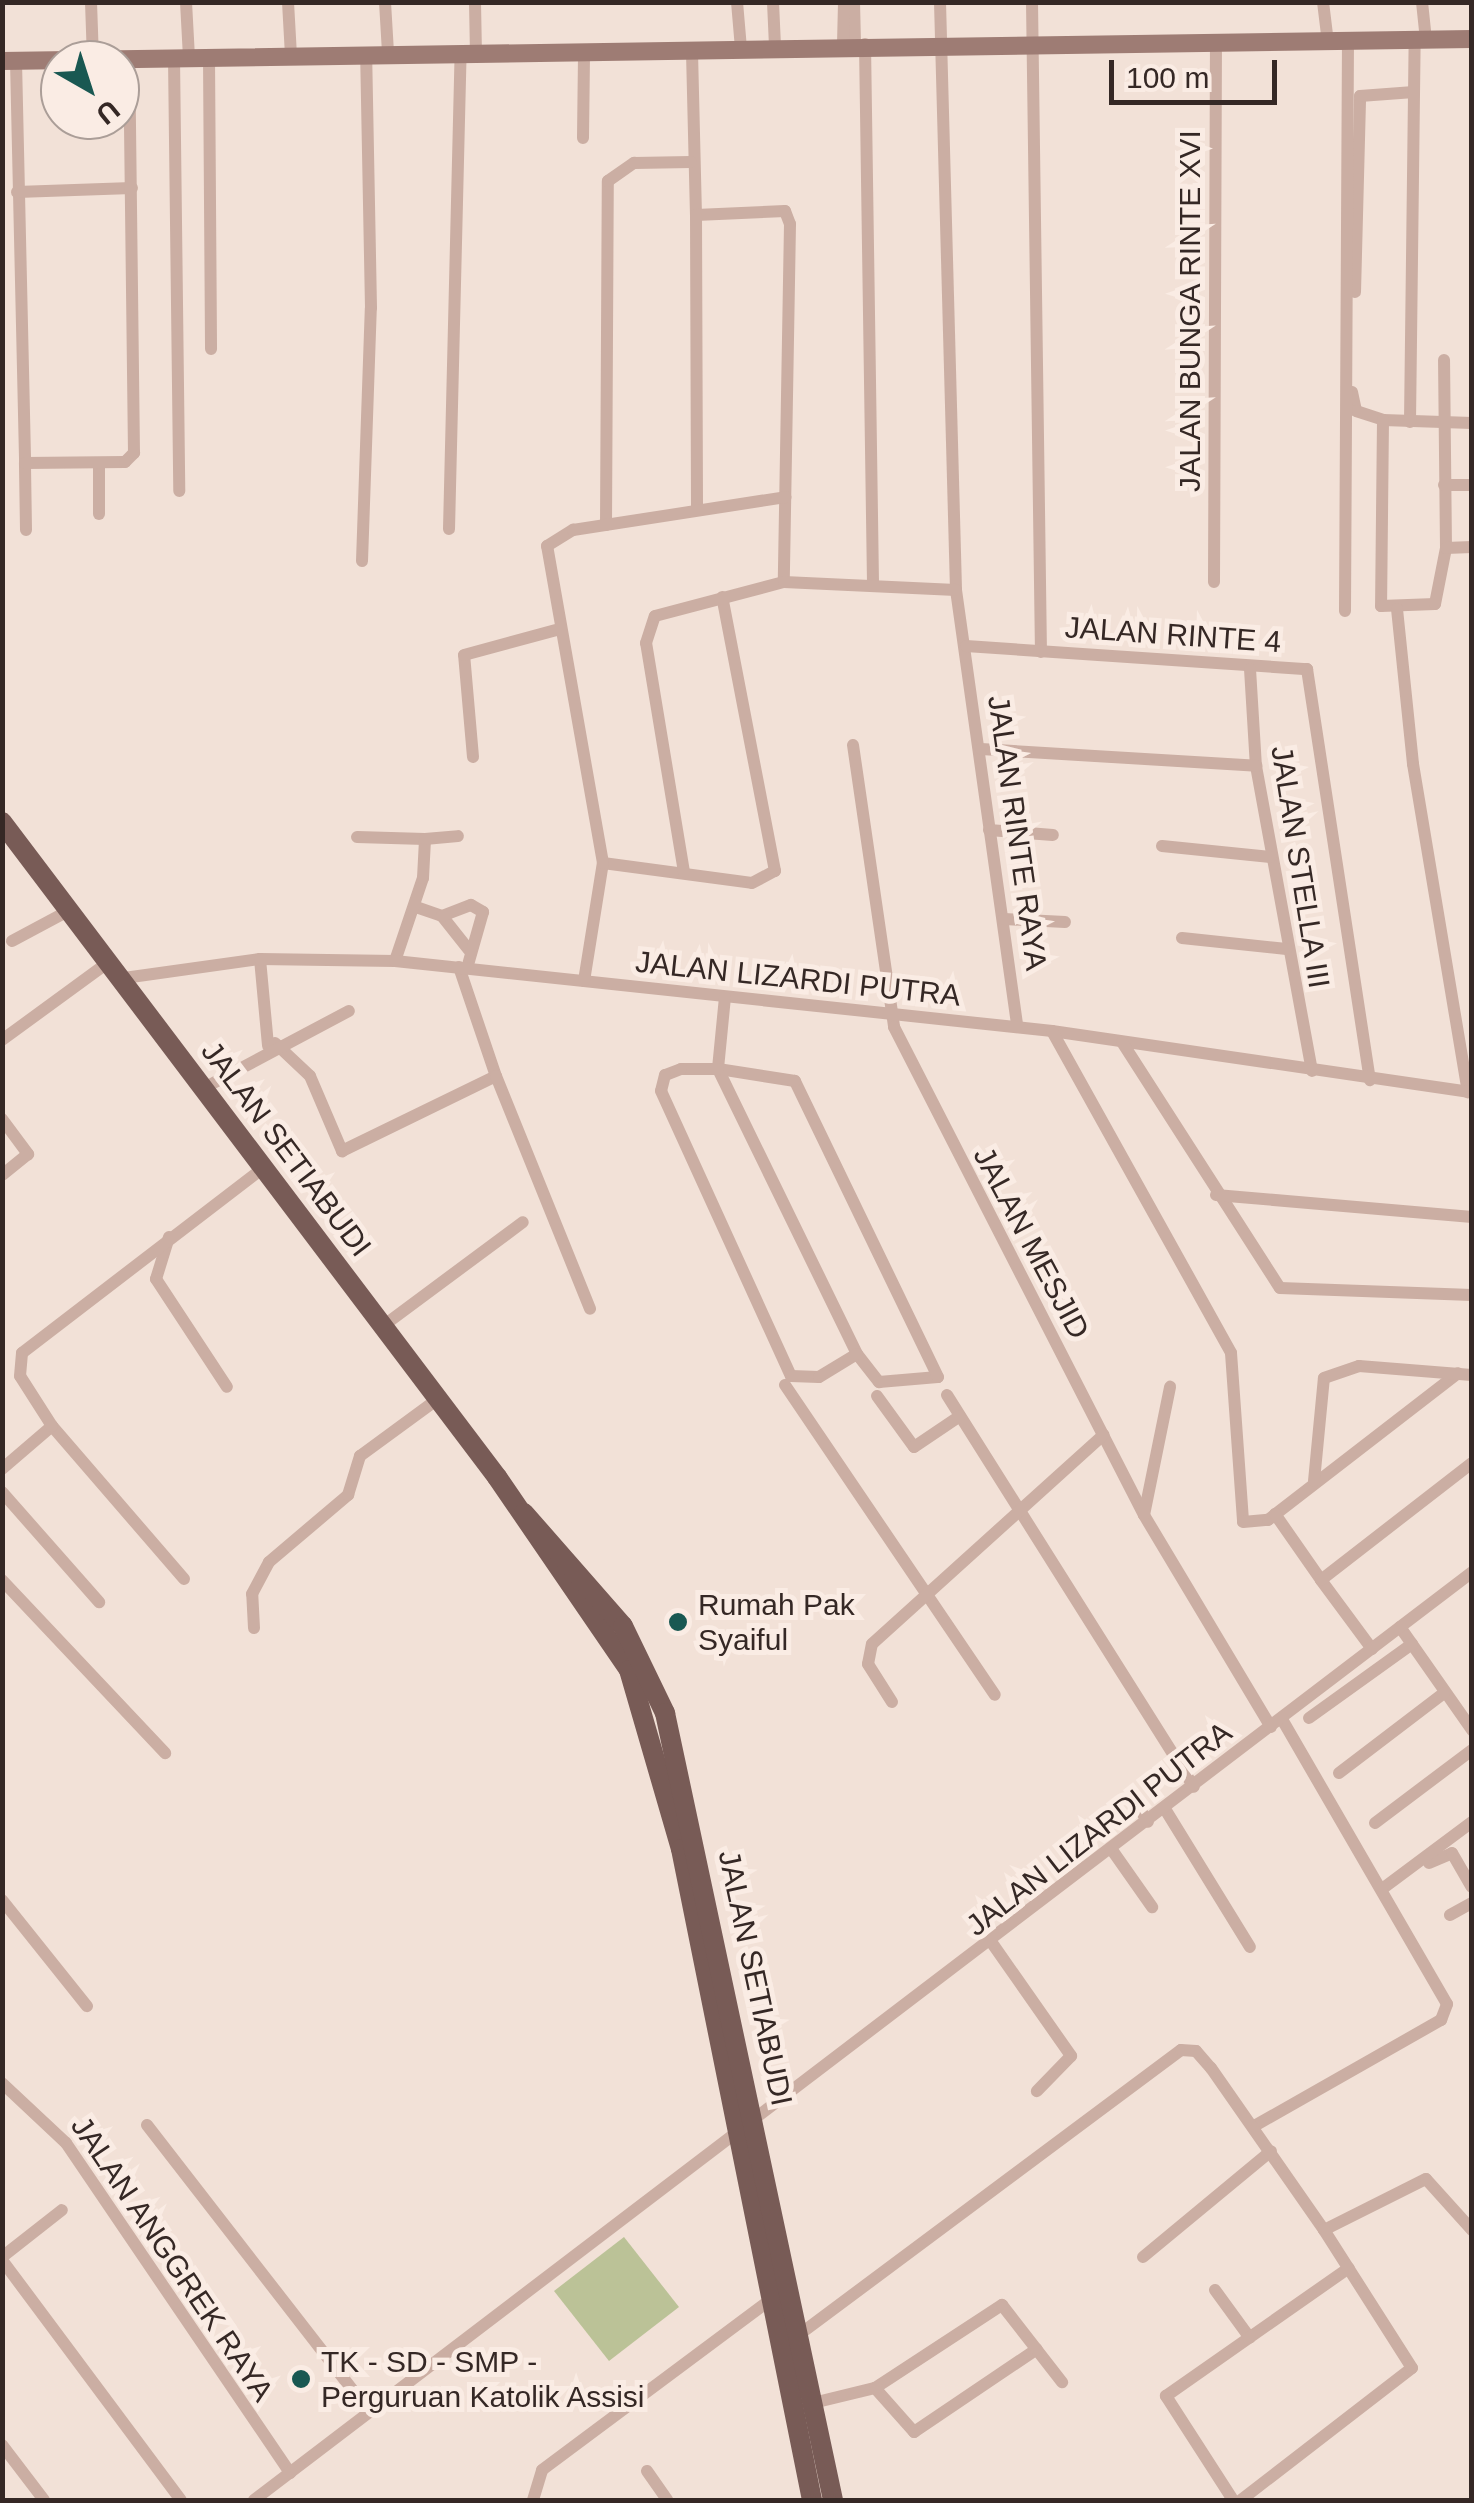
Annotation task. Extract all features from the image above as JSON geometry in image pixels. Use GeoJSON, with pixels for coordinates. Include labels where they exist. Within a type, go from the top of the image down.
{"type":"FeatureCollection","features":[{"type":"Feature","properties":{"kind":"main road","name":"JALAN SETIABUDI"},"geometry":{"type":"LineString","coordinates":[[2,822],[111,972],[204,1088],[523,1512],[607,1630],[639,1698],[800,2334],[834,2500]]}},
{"type":"Feature","properties":{"kind":"main road","name":"JALAN SETIABUDI"},"geometry":{"type":"LineString","coordinates":[[749,2130],[774,2297],[812,2500]]}},
{"type":"Feature","properties":{"kind":"street"},"geometry":{"type":"LineString","coordinates":[[90,2],[92,40]]}},
{"type":"Feature","properties":{"kind":"street"},"geometry":{"type":"LineString","coordinates":[[179,490],[181,57],[186,2]]}},
{"type":"Feature","properties":{"kind":"street"},"geometry":{"type":"LineString","coordinates":[[288,2],[291,56]]}},
{"type":"Feature","properties":{"kind":"street"},"geometry":{"type":"LineString","coordinates":[[385,2],[388,53]]}},
{"type":"Feature","properties":{"kind":"street"},"geometry":{"type":"LineString","coordinates":[[449,529],[468,52],[475,2]]}},
{"type":"Feature","properties":{"kind":"street"},"geometry":{"type":"LineString","coordinates":[[736,2],[741,48]]}},
{"type":"Feature","properties":{"kind":"street"},"geometry":{"type":"LineString","coordinates":[[773,2],[775,46]]}},
{"type":"Feature","properties":{"kind":"street"},"geometry":{"type":"LineString","coordinates":[[844,2],[855,44]]}},
{"type":"Feature","properties":{"kind":"street"},"geometry":{"type":"LineString","coordinates":[[854,2],[872,583]]}},
{"type":"Feature","properties":{"kind":"street","name":"JALAN RINTE RAYA"},"geometry":{"type":"LineString","coordinates":[[940,2],[956,590],[1018,1026]]}},
{"type":"Feature","properties":{"kind":"street"},"geometry":{"type":"LineString","coordinates":[[1032,2],[1041,652]]}},
{"type":"Feature","properties":{"kind":"street"},"geometry":{"type":"LineString","coordinates":[[1324,2],[1328,41]]}},
{"type":"Feature","properties":{"kind":"street"},"geometry":{"type":"LineString","coordinates":[[1410,422],[1414,92],[1422,2]]}},
{"type":"Feature","properties":{"kind":"street"},"geometry":{"type":"LineString","coordinates":[[140,59],[692,52],[775,46],[1034,41],[1472,39]]}},
{"type":"Feature","properties":{"kind":"street","name":"JALAN BUNGA RINTE XVI"},"geometry":{"type":"LineString","coordinates":[[1214,582],[1216,41]]}},
{"type":"Feature","properties":{"kind":"street"},"geometry":{"type":"LineString","coordinates":[[1345,611],[1348,41]]}},
{"type":"Feature","properties":{"kind":"street"},"geometry":{"type":"LineString","coordinates":[[692,52],[697,508]]}},
{"type":"Feature","properties":{"kind":"street"},"geometry":{"type":"LineString","coordinates":[[583,138],[584,53]]}},
{"type":"Feature","properties":{"kind":"street"},"geometry":{"type":"LineString","coordinates":[[362,560],[371,308],[366,54]]}},
{"type":"Feature","properties":{"kind":"street"},"geometry":{"type":"LineString","coordinates":[[209,58],[212,349]]}},
{"type":"Feature","properties":{"kind":"street"},"geometry":{"type":"LineString","coordinates":[[26,530],[10,61],[40,60]]}},
{"type":"Feature","properties":{"kind":"street"},"geometry":{"type":"LineString","coordinates":[[1414,92],[1360,96],[1352,400],[1356,411],[1384,420],[1472,423]]}},
{"type":"Feature","properties":{"kind":"street"},"geometry":{"type":"LineString","coordinates":[[25,462],[125,462],[135,450],[131,140]]}},
{"type":"Feature","properties":{"kind":"street"},"geometry":{"type":"LineString","coordinates":[[606,525],[608,181],[634,163],[691,162]]}},
{"type":"Feature","properties":{"kind":"street"},"geometry":{"type":"LineString","coordinates":[[17,192],[132,188]]}},
{"type":"Feature","properties":{"kind":"street"},"geometry":{"type":"LineString","coordinates":[[696,215],[788,216],[784,582]]}},
{"type":"Feature","properties":{"kind":"street"},"geometry":{"type":"LineString","coordinates":[[1384,420],[1379,596],[1385,610],[1441,600],[1446,548],[1444,360]]}},
{"type":"Feature","properties":{"kind":"street"},"geometry":{"type":"LineString","coordinates":[[99,463],[99,514]]}},
{"type":"Feature","properties":{"kind":"street"},"geometry":{"type":"LineString","coordinates":[[1444,485],[1472,485]]}},
{"type":"Feature","properties":{"kind":"street"},"geometry":{"type":"LineString","coordinates":[[584,981],[603,863],[556,630],[547,546],[606,525],[697,508],[785,498]]}},
{"type":"Feature","properties":{"kind":"street"},"geometry":{"type":"LineString","coordinates":[[1446,548],[1472,548]]}},
{"type":"Feature","properties":{"kind":"street"},"geometry":{"type":"LineString","coordinates":[[684,872],[646,633],[664,611],[784,582],[872,583],[956,590]]}},
{"type":"Feature","properties":{"kind":"street"},"geometry":{"type":"LineString","coordinates":[[603,863],[762,883],[775,871],[722,597]]}},
{"type":"Feature","properties":{"kind":"street"},"geometry":{"type":"LineString","coordinates":[[1397,609],[1412,764],[1470,1092]]}},
{"type":"Feature","properties":{"kind":"street"},"geometry":{"type":"LineString","coordinates":[[473,757],[468,649],[556,630]]}},
{"type":"Feature","properties":{"kind":"street","name":"JALAN RINTE 4"},"geometry":{"type":"LineString","coordinates":[[966,646],[1250,669],[1301,667],[1370,1080]]}},
{"type":"Feature","properties":{"kind":"street","name":"JALAN STELLA III"},"geometry":{"type":"LineString","coordinates":[[1250,669],[1256,766],[1270,857],[1312,1071]]}},
{"type":"Feature","properties":{"kind":"street","name":"JALAN MESJID"},"geometry":{"type":"LineString","coordinates":[[853,745],[889,1016],[1144,1515],[1382,1889],[1443,1993],[1445,2013],[1256,2125]]}},
{"type":"Feature","properties":{"kind":"street"},"geometry":{"type":"LineString","coordinates":[[981,750],[1256,766]]}},
{"type":"Feature","properties":{"kind":"street"},"geometry":{"type":"LineString","coordinates":[[988,830],[1054,835]]}},
{"type":"Feature","properties":{"kind":"street"},"geometry":{"type":"LineString","coordinates":[[357,836],[458,836]]}},
{"type":"Feature","properties":{"kind":"street"},"geometry":{"type":"LineString","coordinates":[[395,961],[416,907],[425,839]]}},
{"type":"Feature","properties":{"kind":"street"},"geometry":{"type":"LineString","coordinates":[[1162,846],[1270,857]]}},
{"type":"Feature","properties":{"kind":"street"},"geometry":{"type":"LineString","coordinates":[[442,916],[470,905],[483,912],[463,968],[496,1076],[590,1308]]}},
{"type":"Feature","properties":{"kind":"street"},"geometry":{"type":"LineString","coordinates":[[416,907],[442,916],[469,950]]}},
{"type":"Feature","properties":{"kind":"street"},"geometry":{"type":"LineString","coordinates":[[12,941],[66,912]]}},
{"type":"Feature","properties":{"kind":"street"},"geometry":{"type":"LineString","coordinates":[[1004,919],[1064,922]]}},
{"type":"Feature","properties":{"kind":"street"},"geometry":{"type":"LineString","coordinates":[[1182,938],[1286,948]]}},
{"type":"Feature","properties":{"kind":"street"},"geometry":{"type":"LineString","coordinates":[[260,959],[271,1045],[310,1076],[342,1151],[496,1076]]}},
{"type":"Feature","properties":{"kind":"street","name":"JALAN LIZARDI PUTRA"},"geometry":{"type":"LineString","coordinates":[[111,972],[260,959],[395,961],[889,1016],[1052,1030],[1470,1092]]}},
{"type":"Feature","properties":{"kind":"street"},"geometry":{"type":"LineString","coordinates":[[2,1040],[111,972]]}},
{"type":"Feature","properties":{"kind":"street"},"geometry":{"type":"LineString","coordinates":[[725,997],[718,1070],[858,1354],[882,1383],[942,1372],[795,1081],[718,1070],[672,1072],[661,1091],[766,1336],[791,1376],[820,1377],[858,1354]]}},
{"type":"Feature","properties":{"kind":"street"},"geometry":{"type":"LineString","coordinates":[[204,1088],[271,1045],[349,1011]]}},
{"type":"Feature","properties":{"kind":"street"},"geometry":{"type":"LineString","coordinates":[[1052,1030],[1231,1353],[1240,1518],[1252,1527],[1275,1514],[1314,1481],[1464,1374]]}},
{"type":"Feature","properties":{"kind":"street"},"geometry":{"type":"LineString","coordinates":[[1122,1042],[1216,1195],[1280,1288],[1472,1295]]}},
{"type":"Feature","properties":{"kind":"street"},"geometry":{"type":"LineString","coordinates":[[2,1119],[28,1154],[2,1175]]}},
{"type":"Feature","properties":{"kind":"street"},"geometry":{"type":"LineString","coordinates":[[184,1578],[52,1426],[20,1376],[22,1353],[170,1235],[264,1168]]}},
{"type":"Feature","properties":{"kind":"street"},"geometry":{"type":"LineString","coordinates":[[1216,1195],[1472,1216]]}},
{"type":"Feature","properties":{"kind":"street"},"geometry":{"type":"LineString","coordinates":[[383,1326],[523,1222]]}},
{"type":"Feature","properties":{"kind":"street"},"geometry":{"type":"LineString","coordinates":[[170,1235],[156,1279],[226,1387]]}},
{"type":"Feature","properties":{"kind":"street"},"geometry":{"type":"LineString","coordinates":[[1314,1481],[1324,1378],[1358,1366],[1464,1374]]}},
{"type":"Feature","properties":{"kind":"street"},"geometry":{"type":"LineString","coordinates":[[785,1385],[995,1695]]}},
{"type":"Feature","properties":{"kind":"street"},"geometry":{"type":"LineString","coordinates":[[1144,1515],[1170,1387]]}},
{"type":"Feature","properties":{"kind":"street"},"geometry":{"type":"LineString","coordinates":[[947,1395],[1194,1787]]}},
{"type":"Feature","properties":{"kind":"street"},"geometry":{"type":"LineString","coordinates":[[877,1396],[914,1447],[960,1416]]}},
{"type":"Feature","properties":{"kind":"street"},"geometry":{"type":"LineString","coordinates":[[254,1628],[252,1594],[269,1562],[348,1496],[360,1456],[438,1399]]}},
{"type":"Feature","properties":{"kind":"street"},"geometry":{"type":"LineString","coordinates":[[2,1470],[52,1426]]}},
{"type":"Feature","properties":{"kind":"street"},"geometry":{"type":"LineString","coordinates":[[892,1702],[868,1650],[1024,1513],[1103,1435]]}},
{"type":"Feature","properties":{"kind":"street"},"geometry":{"type":"LineString","coordinates":[[1321,1580],[1472,1463]]}},
{"type":"Feature","properties":{"kind":"street"},"geometry":{"type":"LineString","coordinates":[[2,1492],[99,1602]]}},
{"type":"Feature","properties":{"kind":"street"},"geometry":{"type":"LineString","coordinates":[[1275,1514],[1372,1649]]}},
{"type":"Feature","properties":{"kind":"street","name":"JALAN LIZARDI PUTRA"},"geometry":{"type":"LineString","coordinates":[[749,2130],[1472,1572]]}},
{"type":"Feature","properties":{"kind":"street"},"geometry":{"type":"LineString","coordinates":[[2,1580],[165,1753]]}},
{"type":"Feature","properties":{"kind":"street"},"geometry":{"type":"LineString","coordinates":[[1400,1627],[1472,1730]]}},
{"type":"Feature","properties":{"kind":"street"},"geometry":{"type":"LineString","coordinates":[[1310,1718],[1412,1644]]}},
{"type":"Feature","properties":{"kind":"street"},"geometry":{"type":"LineString","coordinates":[[1339,1773],[1444,1693]]}},
{"type":"Feature","properties":{"kind":"street"},"geometry":{"type":"LineString","coordinates":[[1375,1823],[1472,1750]]}},
{"type":"Feature","properties":{"kind":"street"},"geometry":{"type":"LineString","coordinates":[[1136,1805],[1148,1822]]}},
{"type":"Feature","properties":{"kind":"street"},"geometry":{"type":"LineString","coordinates":[[1165,1809],[1250,1947]]}},
{"type":"Feature","properties":{"kind":"street"},"geometry":{"type":"LineString","coordinates":[[1426,1864],[1472,1822]]}},
{"type":"Feature","properties":{"kind":"street"},"geometry":{"type":"LineString","coordinates":[[1112,1850],[1152,1907]]}},
{"type":"Feature","properties":{"kind":"street"},"geometry":{"type":"LineString","coordinates":[[1382,1889],[1452,1852],[1472,1887]]}},
{"type":"Feature","properties":{"kind":"street"},"geometry":{"type":"LineString","coordinates":[[2,1900],[86,2006]]}},
{"type":"Feature","properties":{"kind":"street"},"geometry":{"type":"LineString","coordinates":[[1450,1915],[1472,1903]]}},
{"type":"Feature","properties":{"kind":"street"},"geometry":{"type":"LineString","coordinates":[[992,1942],[1070,2056],[1036,2091]]}},
{"type":"Feature","properties":{"kind":"street"},"geometry":{"type":"LineString","coordinates":[[800,2334],[1181,2050],[1196,2051],[1256,2125],[1412,2368],[1242,2500]]}},
{"type":"Feature","properties":{"kind":"street","name":"JALAN ANGGREK RAYA"},"geometry":{"type":"LineString","coordinates":[[2,2083],[66,2143],[290,2473]]}},
{"type":"Feature","properties":{"kind":"street"},"geometry":{"type":"LineString","coordinates":[[147,2125],[369,2411]]}},
{"type":"Feature","properties":{"kind":"street"},"geometry":{"type":"LineString","coordinates":[[254,2500],[749,2130]]}},
{"type":"Feature","properties":{"kind":"street"},"geometry":{"type":"LineString","coordinates":[[1143,2256],[1271,2151]]}},
{"type":"Feature","properties":{"kind":"street"},"geometry":{"type":"LineString","coordinates":[[1324,2230],[1426,2178],[1472,2230]]}},
{"type":"Feature","properties":{"kind":"street"},"geometry":{"type":"LineString","coordinates":[[62,2210],[2,2259],[181,2500]]}},
{"type":"Feature","properties":{"kind":"street"},"geometry":{"type":"LineString","coordinates":[[1233,2500],[1166,2396],[1349,2268]]}},
{"type":"Feature","properties":{"kind":"street"},"geometry":{"type":"LineString","coordinates":[[1215,2290],[1250,2338]]}},
{"type":"Feature","properties":{"kind":"street"},"geometry":{"type":"LineString","coordinates":[[533,2500],[542,2470],[774,2297]]}},
{"type":"Feature","properties":{"kind":"street"},"geometry":{"type":"LineString","coordinates":[[812,2403],[875,2388],[1002,2306],[1062,2382]]}},
{"type":"Feature","properties":{"kind":"street"},"geometry":{"type":"LineString","coordinates":[[875,2388],[914,2432],[1037,2349]]}},
{"type":"Feature","properties":{"kind":"street"},"geometry":{"type":"LineString","coordinates":[[2,2445],[44,2500]]}},
{"type":"Feature","properties":{"kind":"street"},"geometry":{"type":"LineString","coordinates":[[647,2471],[666,2500]]}},
{"type":"Feature","properties":{"kind":"green space"},"geometry":{"type":"Polygon","coordinates":[[[624,2237],[679,2307],[609,2361],[554,2291],[624,2237]]]}},
{"type":"Feature","properties":{"kind":"place","name":"Rumah Pak Syaiful"},"geometry":{"type":"Point","coordinates":[678,1622]}},
{"type":"Feature","properties":{"kind":"place","name":"TK - SD - SMP - Perguruan Katolik Assisi"},"geometry":{"type":"Point","coordinates":[301,2379]}}]}
